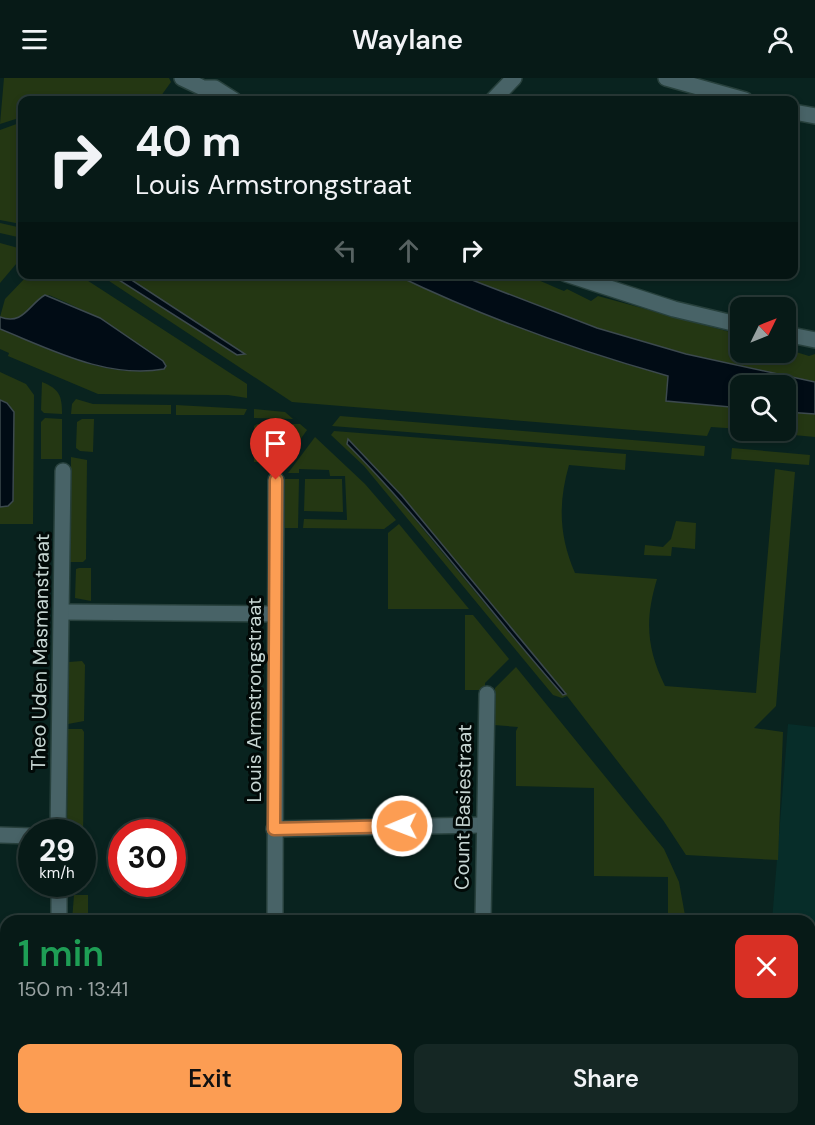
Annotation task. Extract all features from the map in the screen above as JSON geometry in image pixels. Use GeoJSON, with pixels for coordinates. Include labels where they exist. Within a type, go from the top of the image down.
{"type":"FeatureCollection","features":[{"type":"Feature","properties":{"kind":"street"},"geometry":{"type":"LineString","coordinates":[[182,78],[203,88],[220,83],[231,96]]}},
{"type":"Feature","properties":{"kind":"street"},"geometry":{"type":"LineString","coordinates":[[497,96],[514,78]]}},
{"type":"Feature","properties":{"kind":"street"},"geometry":{"type":"LineString","coordinates":[[666,78],[731,96]]}},
{"type":"Feature","properties":{"kind":"street"},"geometry":{"type":"LineString","coordinates":[[798,113],[815,116]]}},
{"type":"Feature","properties":{"kind":"street"},"geometry":{"type":"LineString","coordinates":[[581,279],[674,309],[730,322]]}},
{"type":"Feature","properties":{"kind":"street"},"geometry":{"type":"LineString","coordinates":[[796,336],[815,340]]}},
{"type":"Feature","properties":{"kind":"street","name":"Theo Uden Masmanstraat"},"geometry":{"type":"LineString","coordinates":[[58,819],[63,471]]}},
{"type":"Feature","properties":{"kind":"street","name":"Louis Armstrongstraat"},"geometry":{"type":"LineString","coordinates":[[275,915],[276,480]]}},
{"type":"Feature","properties":{"kind":"street"},"geometry":{"type":"LineString","coordinates":[[62,612],[275,614]]}},
{"type":"Feature","properties":{"kind":"street","name":"Count Basiestraat"},"geometry":{"type":"LineString","coordinates":[[483,915],[487,694]]}},
{"type":"Feature","properties":{"kind":"street"},"geometry":{"type":"LineString","coordinates":[[274,829],[483,825]]}},
{"type":"Feature","properties":{"kind":"street"},"geometry":{"type":"LineString","coordinates":[[0,835],[18,836]]}},
{"type":"Feature","properties":{"kind":"street"},"geometry":{"type":"LineString","coordinates":[[59,897],[59,915]]}},
{"type":"Feature","properties":{"kind":"shaded area"},"geometry":{"type":"Polygon","coordinates":[[[117,279],[130,279],[245,354],[237,355],[117,279]]]}},
{"type":"Feature","properties":{"kind":"shaded area"},"geometry":{"type":"Polygon","coordinates":[[[405,279],[469,279],[597,328],[686,354],[783,375],[730,375],[730,407],[666,401],[668,376],[598,355],[462,305],[405,279]]]}},
{"type":"Feature","properties":{"kind":"shaded area"},"geometry":{"type":"Polygon","coordinates":[[[45,295],[100,318],[163,361],[166,366],[164,369],[143,371],[101,366],[60,354],[0,329],[0,317],[14,319],[25,313],[45,295]]]}},
{"type":"Feature","properties":{"kind":"shaded area"},"geometry":{"type":"Polygon","coordinates":[[[796,378],[815,382],[815,414],[796,413],[796,378]]]}},
{"type":"Feature","properties":{"kind":"shaded area"},"geometry":{"type":"Polygon","coordinates":[[[0,400],[7,403],[14,412],[13,501],[8,506],[0,507],[0,400]]]}},
{"type":"Feature","properties":{"kind":"shaded area"},"geometry":{"type":"Polygon","coordinates":[[[348,439],[402,496],[566,694],[563,695],[403,504],[347,444],[348,439]]]}},
{"type":"Feature","properties":{"kind":"shaded area"},"geometry":{"type":"Polygon","coordinates":[[[788,724],[815,727],[815,915],[772,915],[788,724]]]}},
{"type":"Feature","properties":{"kind":"green space"},"geometry":{"type":"Polygon","coordinates":[[[4,78],[169,78],[171,82],[161,96],[144,94],[142,96],[18,96],[18,118],[0,124],[4,78]]]}},
{"type":"Feature","properties":{"kind":"green space"},"geometry":{"type":"Polygon","coordinates":[[[18,123],[18,223],[0,220],[0,130],[18,123]]]}},
{"type":"Feature","properties":{"kind":"green space"},"geometry":{"type":"Polygon","coordinates":[[[0,223],[18,227],[18,237],[0,233],[0,223]]]}},
{"type":"Feature","properties":{"kind":"green space"},"geometry":{"type":"Polygon","coordinates":[[[0,243],[18,248],[18,262],[0,283],[0,243]]]}},
{"type":"Feature","properties":{"kind":"green space"},"geometry":{"type":"Polygon","coordinates":[[[24,279],[85,279],[247,384],[247,398],[228,395],[98,394],[8,356],[9,353],[0,349],[0,329],[59,354],[101,367],[143,371],[164,369],[110,326],[83,310],[49,295],[21,316],[7,319],[0,317],[5,299],[24,279]]]}},
{"type":"Feature","properties":{"kind":"green space"},"geometry":{"type":"Polygon","coordinates":[[[106,279],[405,279],[530,332],[668,376],[666,401],[730,407],[730,428],[711,427],[707,436],[292,402],[106,279]]]}},
{"type":"Feature","properties":{"kind":"green space"},"geometry":{"type":"Polygon","coordinates":[[[468,279],[535,279],[564,291],[567,289],[591,301],[598,296],[730,332],[730,363],[796,363],[796,352],[809,356],[815,354],[815,382],[796,379],[796,375],[770,374],[679,353],[545,310],[468,279]]]}},
{"type":"Feature","properties":{"kind":"green space"},"geometry":{"type":"Polygon","coordinates":[[[0,372],[26,384],[34,395],[33,524],[0,524],[0,507],[8,506],[13,501],[14,412],[7,403],[0,400],[0,372]]]}},
{"type":"Feature","properties":{"kind":"green space"},"geometry":{"type":"Polygon","coordinates":[[[42,382],[56,390],[61,402],[62,414],[44,413],[41,410],[42,382]]]}},
{"type":"Feature","properties":{"kind":"green space"},"geometry":{"type":"Polygon","coordinates":[[[76,399],[93,404],[171,405],[171,414],[71,414],[72,404],[76,399]]]}},
{"type":"Feature","properties":{"kind":"green space"},"geometry":{"type":"Polygon","coordinates":[[[176,405],[247,409],[244,415],[176,415],[176,405]]]}},
{"type":"Feature","properties":{"kind":"green space"},"geometry":{"type":"Polygon","coordinates":[[[254,409],[285,412],[293,419],[254,418],[254,409]]]}},
{"type":"Feature","properties":{"kind":"green space"},"geometry":{"type":"Polygon","coordinates":[[[796,413],[815,414],[815,437],[796,435],[796,413]]]}},
{"type":"Feature","properties":{"kind":"green space"},"geometry":{"type":"Polygon","coordinates":[[[340,416],[705,446],[704,456],[332,426],[340,416]]]}},
{"type":"Feature","properties":{"kind":"green space"},"geometry":{"type":"Polygon","coordinates":[[[45,418],[62,419],[62,459],[41,459],[41,422],[45,418]]]}},
{"type":"Feature","properties":{"kind":"green space"},"geometry":{"type":"Polygon","coordinates":[[[82,419],[94,419],[93,452],[80,451],[76,448],[77,422],[82,419]]]}},
{"type":"Feature","properties":{"kind":"green space"},"geometry":{"type":"Polygon","coordinates":[[[257,424],[300,424],[307,430],[284,462],[254,462],[254,426],[257,424]]]}},
{"type":"Feature","properties":{"kind":"green space"},"geometry":{"type":"Polygon","coordinates":[[[334,431],[626,454],[625,470],[569,465],[563,493],[563,533],[575,573],[657,579],[649,620],[649,633],[654,658],[665,686],[756,693],[775,469],[795,472],[776,706],[754,728],[783,732],[778,860],[686,855],[663,820],[567,696],[562,698],[553,695],[364,466],[331,435],[334,431]],[[349,440],[515,640],[565,694],[402,496],[349,440]]]}},
{"type":"Feature","properties":{"kind":"green space"},"geometry":{"type":"Polygon","coordinates":[[[315,437],[365,484],[396,520],[384,529],[303,528],[304,519],[347,520],[345,476],[330,476],[329,470],[299,469],[299,473],[288,473],[315,437]]]}},
{"type":"Feature","properties":{"kind":"green space"},"geometry":{"type":"Polygon","coordinates":[[[732,448],[810,455],[809,465],[731,459],[732,448]]]}},
{"type":"Feature","properties":{"kind":"green space"},"geometry":{"type":"Polygon","coordinates":[[[71,457],[87,460],[86,559],[83,562],[70,562],[71,457]]]}},
{"type":"Feature","properties":{"kind":"green space"},"geometry":{"type":"Polygon","coordinates":[[[284,479],[299,479],[298,528],[283,528],[284,479]]]}},
{"type":"Feature","properties":{"kind":"green space"},"geometry":{"type":"Polygon","coordinates":[[[305,479],[342,479],[343,512],[304,511],[305,479]]]}},
{"type":"Feature","properties":{"kind":"green space"},"geometry":{"type":"Polygon","coordinates":[[[676,521],[696,523],[695,549],[672,547],[671,556],[644,555],[645,545],[663,547],[671,539],[676,521]]]}},
{"type":"Feature","properties":{"kind":"green space"},"geometry":{"type":"Polygon","coordinates":[[[399,524],[469,609],[388,609],[388,533],[399,524]]]}},
{"type":"Feature","properties":{"kind":"green space"},"geometry":{"type":"Polygon","coordinates":[[[91,568],[91,601],[75,598],[76,569],[91,568]]]}},
{"type":"Feature","properties":{"kind":"green space"},"geometry":{"type":"Polygon","coordinates":[[[465,615],[473,615],[509,659],[485,683],[485,690],[465,690],[465,615]]]}},
{"type":"Feature","properties":{"kind":"green space"},"geometry":{"type":"Polygon","coordinates":[[[82,661],[85,665],[84,721],[68,724],[69,662],[82,661]]]}},
{"type":"Feature","properties":{"kind":"green space"},"geometry":{"type":"Polygon","coordinates":[[[516,667],[664,849],[679,882],[685,915],[668,915],[668,877],[594,876],[594,788],[516,786],[516,731],[518,727],[494,725],[495,688],[516,667]]]}},
{"type":"Feature","properties":{"kind":"green space"},"geometry":{"type":"Polygon","coordinates":[[[68,729],[82,729],[84,732],[83,819],[67,819],[68,729]]]}},
{"type":"Feature","properties":{"kind":"green space"},"geometry":{"type":"Polygon","coordinates":[[[74,897],[88,897],[88,915],[72,915],[74,897]]]}},
{"type":"Feature","properties":{"kind":"route"},"geometry":{"type":"LineString","coordinates":[[276,480],[274,829],[402,826]]}}]}
